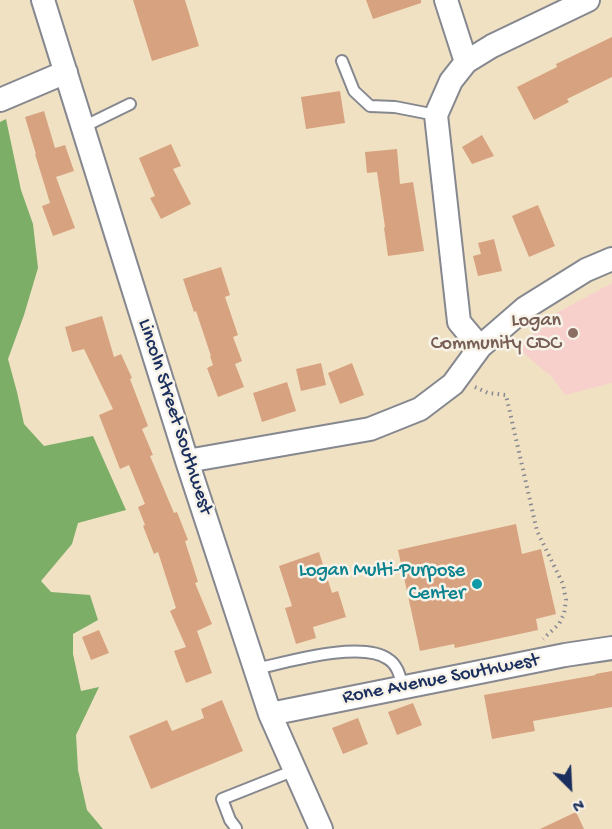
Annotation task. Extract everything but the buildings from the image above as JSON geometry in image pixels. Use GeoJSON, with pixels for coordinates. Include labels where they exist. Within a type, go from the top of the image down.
{"type":"FeatureCollection","features":[{"type":"Feature","properties":{"kind":"street","name":"Lincoln Street Southwest"},"geometry":{"type":"LineString","coordinates":[[43,0],[187,461],[270,714],[321,829]]}},
{"type":"Feature","properties":{"kind":"street"},"geometry":{"type":"LineString","coordinates":[[446,0],[466,62]]}},
{"type":"Feature","properties":{"kind":"street"},"geometry":{"type":"LineString","coordinates":[[480,347],[459,322],[436,115],[451,81],[466,62],[492,46],[588,0]]}},
{"type":"Feature","properties":{"kind":"street"},"geometry":{"type":"LineString","coordinates":[[0,100],[66,72]]}},
{"type":"Feature","properties":{"kind":"street"},"geometry":{"type":"LineString","coordinates":[[187,461],[370,429],[420,409],[453,384],[480,347],[525,308],[586,270],[612,258]]}},
{"type":"Feature","properties":{"kind":"street","name":"Rone Avenue Southwest"},"geometry":{"type":"LineString","coordinates":[[270,714],[565,655],[612,648]]}},
{"type":"Feature","properties":{"kind":"lane"},"geometry":{"type":"LineString","coordinates":[[342,61],[354,92],[370,106],[395,107],[436,115]]}},
{"type":"Feature","properties":{"kind":"lane"},"geometry":{"type":"LineString","coordinates":[[83,127],[130,104]]}},
{"type":"Feature","properties":{"kind":"lane"},"geometry":{"type":"LineString","coordinates":[[256,669],[308,657],[358,650],[376,653],[390,659],[398,670],[403,687]]}},
{"type":"Feature","properties":{"kind":"lane"},"geometry":{"type":"LineString","coordinates":[[236,828],[230,820],[222,799],[295,770]]}},
{"type":"Feature","properties":{"kind":"path"},"geometry":{"type":"LineString","coordinates":[[474,386],[488,393],[506,395],[537,531],[563,584],[566,600],[564,614],[559,624],[543,638],[543,648]]}},
{"type":"Feature","properties":{"kind":"shaded area","name":"Logan Community CDC"},"geometry":{"type":"Polygon","coordinates":[[[612,283],[612,383],[565,395],[552,377],[518,349],[549,317],[612,283]]]}},
{"type":"Feature","properties":{"kind":"green space"},"geometry":{"type":"Polygon","coordinates":[[[6,119],[21,190],[33,224],[38,268],[8,359],[24,424],[44,446],[93,436],[126,510],[78,523],[72,544],[41,581],[51,592],[90,595],[98,620],[73,634],[73,654],[81,691],[99,687],[76,735],[78,770],[87,810],[103,829],[0,829],[0,122],[6,119]]]}},
{"type":"Feature","properties":{"kind":"place","name":"Logan Community CDC"},"geometry":{"type":"Point","coordinates":[573,333]}},
{"type":"Feature","properties":{"kind":"place","name":"Logan Multi-Purpose Center"},"geometry":{"type":"Point","coordinates":[477,584]}}]}
